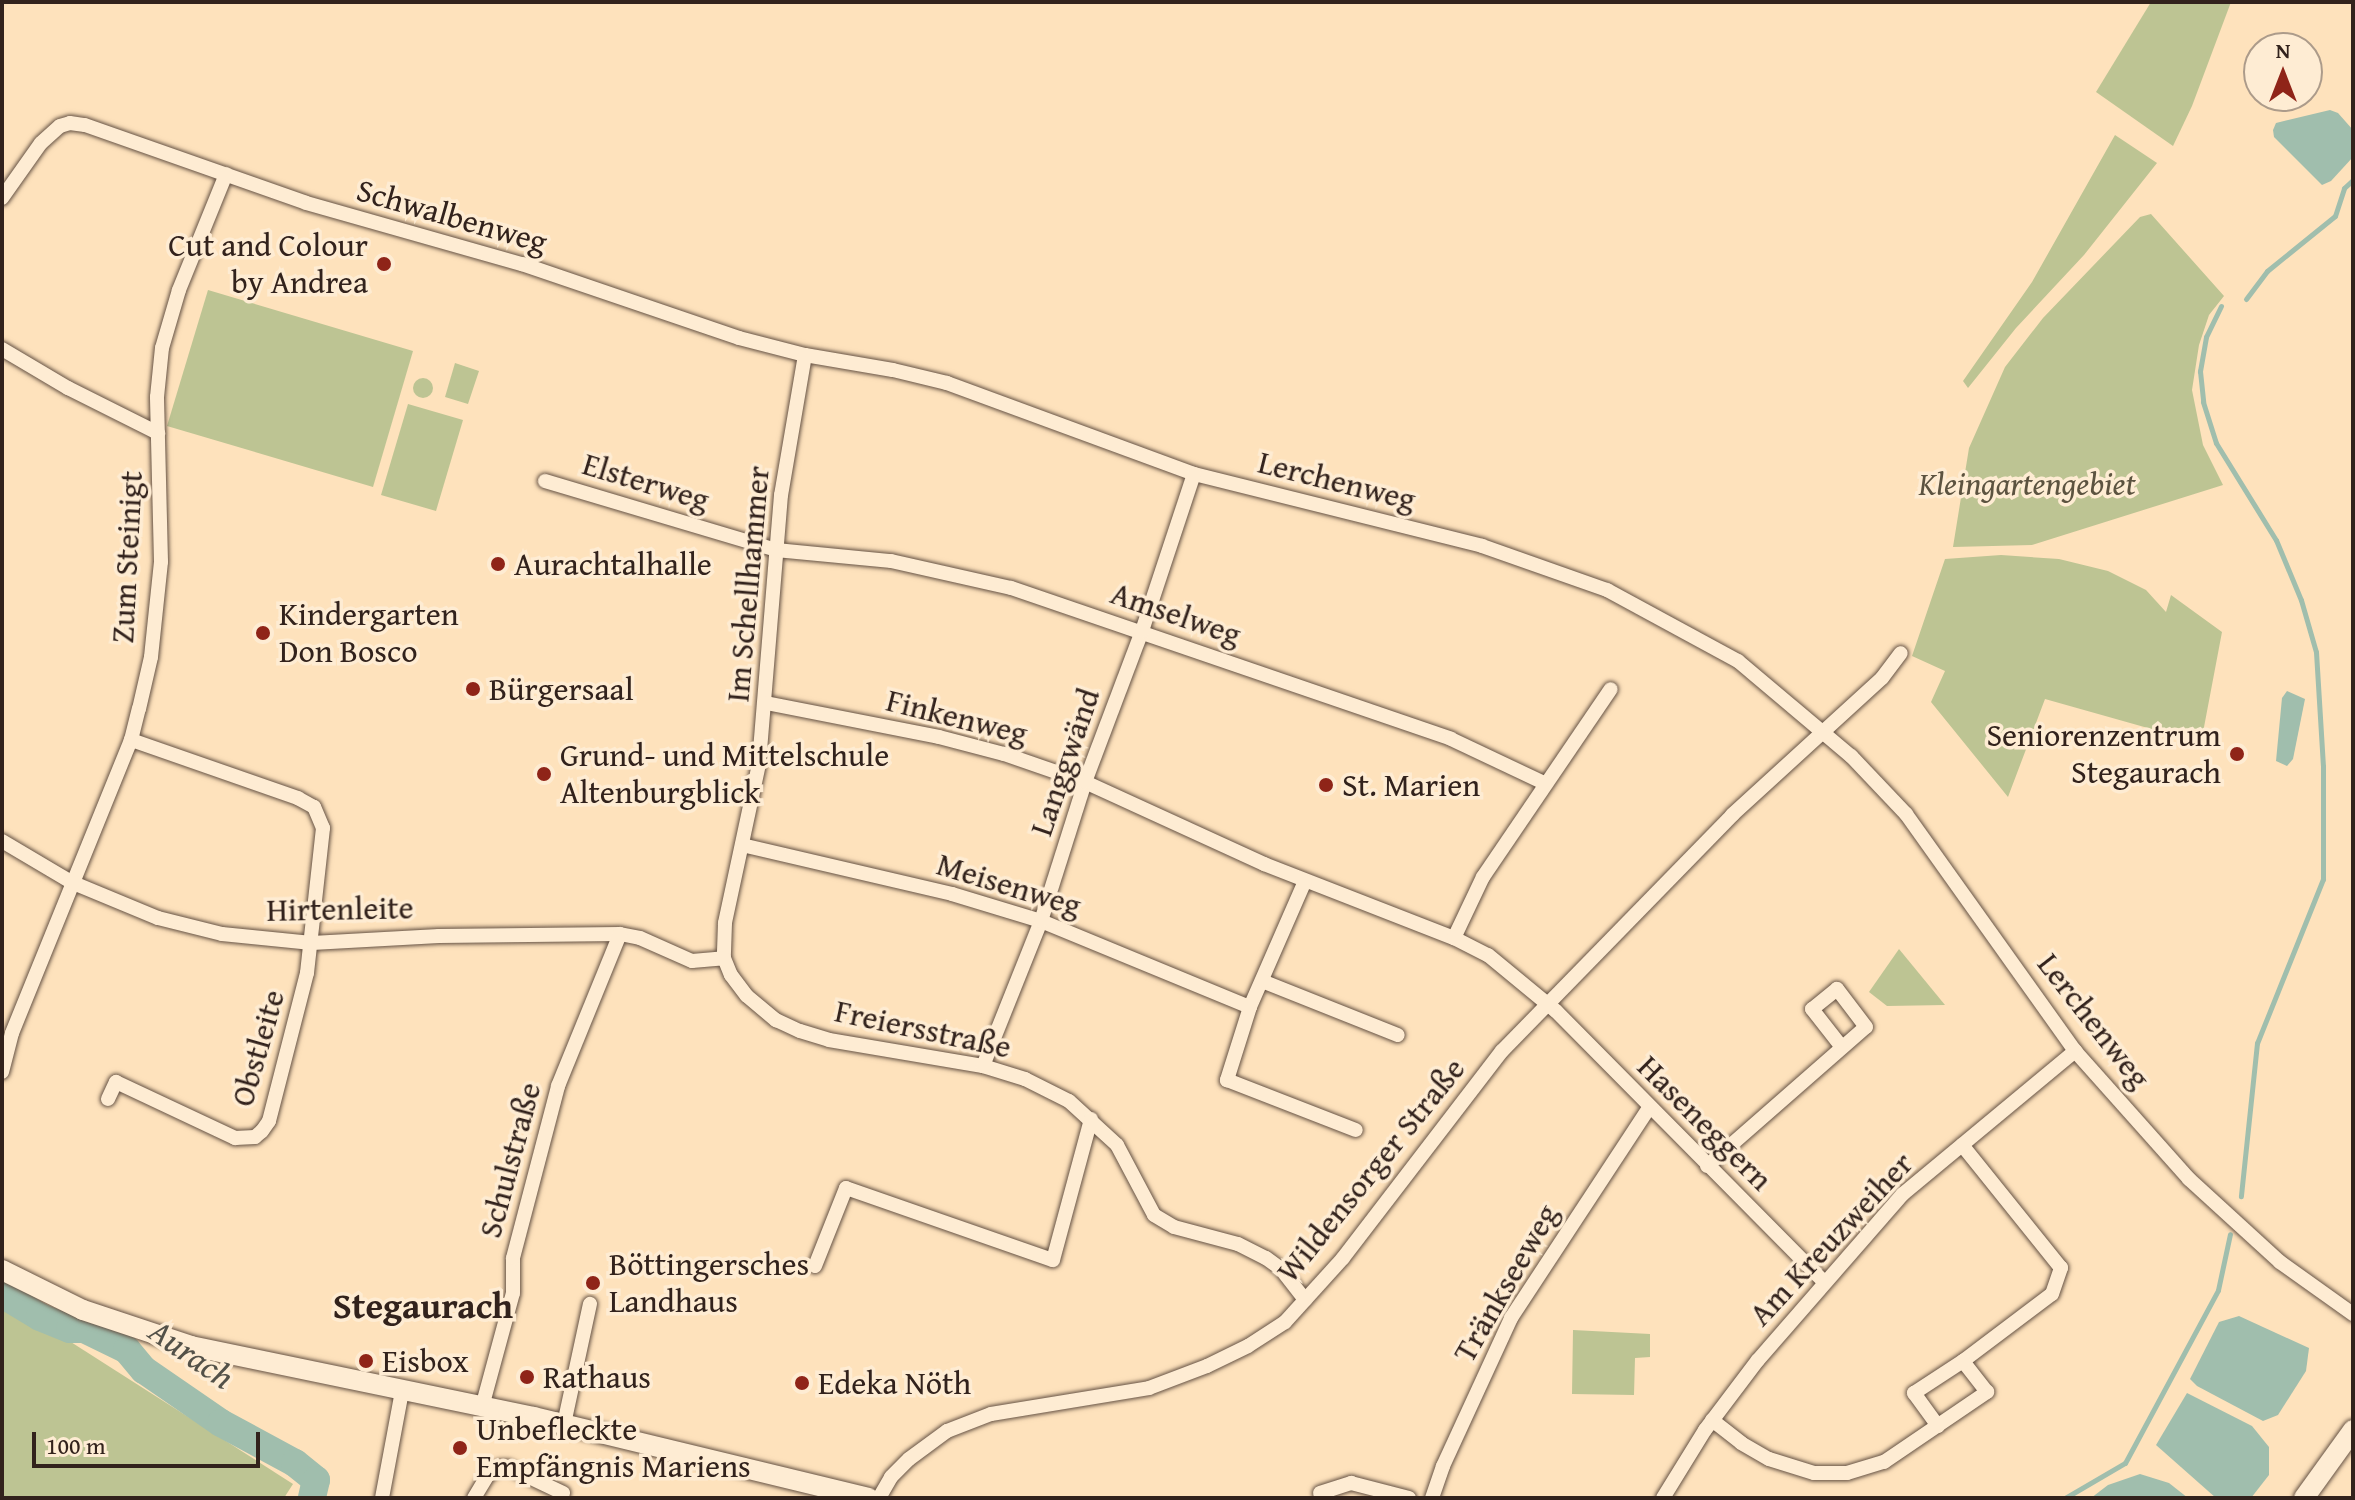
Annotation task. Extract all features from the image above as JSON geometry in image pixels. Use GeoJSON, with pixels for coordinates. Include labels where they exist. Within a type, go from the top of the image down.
{"type":"FeatureCollection","features":[{"type":"Feature","properties":{"kind":"main road"},"geometry":{"type":"LineString","coordinates":[[2,1270],[83,1310],[191,1346],[564,1424],[868,1498]]}},
{"type":"Feature","properties":{"kind":"main road"},"geometry":{"type":"LineString","coordinates":[[2304,1498],[2353,1430]]}},
{"type":"Feature","properties":{"kind":"street","name":"Schwalbenweg"},"geometry":{"type":"LineString","coordinates":[[2,198],[41,143],[60,126],[70,123],[85,125],[306,203],[522,264],[739,338],[805,355]]}},
{"type":"Feature","properties":{"kind":"street","name":"Zum Steinigt"},"geometry":{"type":"LineString","coordinates":[[2,1072],[12,1033],[131,740],[151,657],[160,579],[158,433],[162,348],[179,290],[226,174]]}},
{"type":"Feature","properties":{"kind":"street"},"geometry":{"type":"LineString","coordinates":[[2,349],[68,388],[158,433]]}},
{"type":"Feature","properties":{"kind":"street","name":"Lerchenweg"},"geometry":{"type":"LineString","coordinates":[[805,355],[947,383],[1194,474],[1482,546],[1607,590],[1738,661],[1824,731],[1906,814],[2075,1051],[2189,1179],[2280,1262],[2353,1314]]}},
{"type":"Feature","properties":{"kind":"street","name":"Im Schellhammer"},"geometry":{"type":"LineString","coordinates":[[724,958],[725,923],[759,764],[776,550],[789,437],[805,355]]}},
{"type":"Feature","properties":{"kind":"street","name":"Langgwänd"},"geometry":{"type":"LineString","coordinates":[[983,1066],[1041,921],[1085,782],[1142,631],[1194,474]]}},
{"type":"Feature","properties":{"kind":"street","name":"Elsterweg"},"geometry":{"type":"LineString","coordinates":[[545,481],[776,550]]}},
{"type":"Feature","properties":{"kind":"street","name":"Amselweg"},"geometry":{"type":"LineString","coordinates":[[776,550],[891,561],[996,585],[1142,631],[1451,739],[1544,783]]}},
{"type":"Feature","properties":{"kind":"street"},"geometry":{"type":"LineString","coordinates":[[1824,731],[1882,678],[1901,653]]}},
{"type":"Feature","properties":{"kind":"street"},"geometry":{"type":"LineString","coordinates":[[1454,938],[1483,877],[1544,783],[1611,689]]}},
{"type":"Feature","properties":{"kind":"street","name":"Finkenweg"},"geometry":{"type":"LineString","coordinates":[[766,703],[939,737],[1004,754],[1085,782],[1305,881],[1454,938]]}},
{"type":"Feature","properties":{"kind":"street","name":"Wildensorger Straße"},"geometry":{"type":"LineString","coordinates":[[879,1498],[891,1477],[909,1459],[947,1431],[991,1414],[1149,1388],[1248,1346],[1285,1322],[1386,1203],[1502,1051],[1732,815],[1824,731]]}},
{"type":"Feature","properties":{"kind":"street"},"geometry":{"type":"LineString","coordinates":[[131,740],[266,785],[314,807],[323,828],[312,943]]}},
{"type":"Feature","properties":{"kind":"street","name":"Hirtenleite"},"geometry":{"type":"LineString","coordinates":[[2,841],[71,882],[158,918],[192,928],[269,941],[312,943],[439,936],[620,934]]}},
{"type":"Feature","properties":{"kind":"street","name":"Meisenweg"},"geometry":{"type":"LineString","coordinates":[[742,845],[952,894],[1041,921],[1250,1007]]}},
{"type":"Feature","properties":{"kind":"street"},"geometry":{"type":"LineString","coordinates":[[1305,881],[1250,1007],[1227,1080],[1356,1130]]}},
{"type":"Feature","properties":{"kind":"street"},"geometry":{"type":"LineString","coordinates":[[620,934],[692,961],[724,958]]}},
{"type":"Feature","properties":{"kind":"street","name":"Schulstraße"},"geometry":{"type":"LineString","coordinates":[[482,1407],[513,1293],[513,1258],[558,1086],[620,934]]}},
{"type":"Feature","properties":{"kind":"street","name":"Haseneggern"},"geometry":{"type":"LineString","coordinates":[[1454,938],[1508,970],[1548,1004],[1823,1281]]}},
{"type":"Feature","properties":{"kind":"street","name":"Obstleite"},"geometry":{"type":"LineString","coordinates":[[108,1099],[116,1082],[235,1138],[255,1137],[269,1121],[312,943]]}},
{"type":"Feature","properties":{"kind":"street","name":"Freiersstraße"},"geometry":{"type":"LineString","coordinates":[[724,958],[731,975],[747,996],[776,1020],[800,1031],[829,1040],[983,1066],[1025,1079],[1069,1101],[1117,1145],[1154,1215],[1174,1227],[1238,1244],[1266,1258],[1281,1269],[1305,1300]]}},
{"type":"Feature","properties":{"kind":"street"},"geometry":{"type":"LineString","coordinates":[[1262,981],[1398,1035]]}},
{"type":"Feature","properties":{"kind":"street"},"geometry":{"type":"LineString","coordinates":[[1707,1166],[1841,1046]]}},
{"type":"Feature","properties":{"kind":"street","name":"Am Kreuzweiher"},"geometry":{"type":"LineString","coordinates":[[1663,1498],[1712,1420],[1823,1281],[1903,1194],[2075,1051]]}},
{"type":"Feature","properties":{"kind":"street","name":"Tränkseeweg"},"geometry":{"type":"LineString","coordinates":[[1432,1498],[1443,1466],[1511,1318],[1649,1108]]}},
{"type":"Feature","properties":{"kind":"street"},"geometry":{"type":"LineString","coordinates":[[815,1266],[846,1188],[1053,1260],[1091,1119]]}},
{"type":"Feature","properties":{"kind":"street"},"geometry":{"type":"LineString","coordinates":[[1938,1426],[1914,1393],[1963,1361],[2052,1294],[2061,1268],[1962,1145]]}},
{"type":"Feature","properties":{"kind":"street"},"geometry":{"type":"LineString","coordinates":[[564,1424],[590,1304]]}},
{"type":"Feature","properties":{"kind":"street"},"geometry":{"type":"LineString","coordinates":[[1712,1420],[1741,1443],[1769,1459],[1814,1473],[1847,1473],[1884,1462],[1987,1392],[1963,1361]]}},
{"type":"Feature","properties":{"kind":"street"},"geometry":{"type":"LineString","coordinates":[[386,1497],[402,1391]]}},
{"type":"Feature","properties":{"kind":"street"},"geometry":{"type":"LineString","coordinates":[[474,1498],[488,1475],[500,1467],[508,1467],[563,1493]]}},
{"type":"Feature","properties":{"kind":"street"},"geometry":{"type":"LineString","coordinates":[[1320,1493],[1351,1483],[1409,1498]]}},
{"type":"Feature","properties":{"kind":"green space"},"geometry":{"type":"Polygon","coordinates":[[[2151,2],[2231,2],[2192,106],[2173,146],[2096,92],[2151,2]]]}},
{"type":"Feature","properties":{"kind":"green space"},"geometry":{"type":"Polygon","coordinates":[[[2115,135],[2157,163],[2084,255],[2016,328],[1968,388],[1963,381],[2032,282],[2115,135]]]}},
{"type":"Feature","properties":{"kind":"green space","name":"Kleingartengebiet"},"geometry":{"type":"Polygon","coordinates":[[[2151,214],[2224,296],[2209,315],[2199,345],[2192,390],[2203,445],[2223,485],[2032,545],[1953,547],[1969,448],[2005,367],[2043,318],[2140,217],[2151,214]]]}},
{"type":"Feature","properties":{"kind":"green space"},"geometry":{"type":"Polygon","coordinates":[[[208,290],[413,351],[373,487],[167,426],[208,290]]]}},
{"type":"Feature","properties":{"kind":"green space"},"geometry":{"type":"Polygon","coordinates":[[[455,363],[479,371],[468,404],[445,397],[455,363]]]}},
{"type":"Feature","properties":{"kind":"green space"},"geometry":{"type":"Polygon","coordinates":[[[423,378],[430,381],[433,388],[430,395],[423,398],[416,395],[413,388],[416,381],[423,378]]]}},
{"type":"Feature","properties":{"kind":"green space"},"geometry":{"type":"Polygon","coordinates":[[[408,404],[463,420],[436,511],[381,495],[408,404]]]}},
{"type":"Feature","properties":{"kind":"green space"},"geometry":{"type":"Polygon","coordinates":[[[2001,555],[2059,559],[2108,571],[2146,590],[2166,612],[2171,595],[2222,632],[2201,743],[2045,699],[2008,797],[1931,702],[1945,671],[1912,656],[1945,559],[2001,555]]]}},
{"type":"Feature","properties":{"kind":"green space"},"geometry":{"type":"Polygon","coordinates":[[[1899,949],[1945,1005],[1887,1006],[1869,992],[1899,949]]]}},
{"type":"Feature","properties":{"kind":"green space"},"geometry":{"type":"Polygon","coordinates":[[[2,1298],[293,1484],[284,1498],[2,1498],[2,1298]]]}},
{"type":"Feature","properties":{"kind":"green space"},"geometry":{"type":"Polygon","coordinates":[[[1573,1330],[1650,1334],[1650,1357],[1635,1358],[1634,1395],[1572,1394],[1573,1330]]]}},
{"type":"Feature","properties":{"kind":"shaded area"},"geometry":{"type":"Polygon","coordinates":[[[2323,112],[2338,113],[2353,130],[2353,157],[2331,181],[2322,185],[2274,137],[2273,130],[2276,123],[2323,112]]]}},
{"type":"Feature","properties":{"kind":"shaded area"},"geometry":{"type":"Polygon","coordinates":[[[2287,691],[2305,699],[2293,759],[2287,766],[2276,761],[2282,698],[2287,691]]]}},
{"type":"Feature","properties":{"kind":"shaded area"},"geometry":{"type":"Polygon","coordinates":[[[2239,1316],[2309,1348],[2306,1371],[2278,1415],[2263,1421],[2197,1386],[2190,1379],[2219,1322],[2239,1316]]]}},
{"type":"Feature","properties":{"kind":"shaded area"},"geometry":{"type":"Polygon","coordinates":[[[2187,1393],[2252,1426],[2269,1447],[2269,1475],[2251,1498],[2216,1498],[2156,1445],[2187,1393]]]}},
{"type":"Feature","properties":{"kind":"shaded area"},"geometry":{"type":"Polygon","coordinates":[[[2140,1474],[2169,1483],[2188,1498],[2091,1498],[2108,1485],[2140,1474]]]}},
{"type":"Feature","properties":{"kind":"waterway"},"geometry":{"type":"LineString","coordinates":[[2246,299],[2267,271],[2335,216],[2344,188],[2353,180]]}},
{"type":"Feature","properties":{"kind":"waterway"},"geometry":{"type":"LineString","coordinates":[[2221,306],[2206,337],[2200,371],[2203,402],[2216,443],[2276,540],[2301,600],[2316,652],[2323,766],[2323,879],[2257,1043],[2241,1196]]}},
{"type":"Feature","properties":{"kind":"waterway"},"geometry":{"type":"LineString","coordinates":[[2065,1498],[2125,1463],[2218,1290],[2230,1234]]}},
{"type":"Feature","properties":{"kind":"waterway","name":"Aurach"},"geometry":{"type":"LineString","coordinates":[[2,1294],[40,1317],[70,1329],[84,1329],[127,1350],[144,1370],[221,1423],[295,1463],[316,1480],[312,1498]]}},
{"type":"Feature","properties":{"kind":"place","name":"Cut and Colour by Andrea"},"geometry":{"type":"Point","coordinates":[384,264]}},
{"type":"Feature","properties":{"kind":"place","name":"Aurachtalhalle"},"geometry":{"type":"Point","coordinates":[498,564]}},
{"type":"Feature","properties":{"kind":"place","name":"Kindergarten Don Bosco"},"geometry":{"type":"Point","coordinates":[263,633]}},
{"type":"Feature","properties":{"kind":"place","name":"Bürgersaal"},"geometry":{"type":"Point","coordinates":[473,689]}},
{"type":"Feature","properties":{"kind":"place","name":"Seniorenzentrum Stegaurach"},"geometry":{"type":"Point","coordinates":[2237,754]}},
{"type":"Feature","properties":{"kind":"place","name":"Grund- und Mittelschule Altenburgblick"},"geometry":{"type":"Point","coordinates":[544,774]}},
{"type":"Feature","properties":{"kind":"place","name":"St. Marien"},"geometry":{"type":"Point","coordinates":[1326,785]}},
{"type":"Feature","properties":{"kind":"place","name":"Böttingersches Landhaus"},"geometry":{"type":"Point","coordinates":[593,1283]}},
{"type":"Feature","properties":{"kind":"place","name":"Eisbox"},"geometry":{"type":"Point","coordinates":[366,1361]}},
{"type":"Feature","properties":{"kind":"place","name":"Rathaus"},"geometry":{"type":"Point","coordinates":[527,1377]}},
{"type":"Feature","properties":{"kind":"place","name":"Edeka Nöth"},"geometry":{"type":"Point","coordinates":[802,1383]}},
{"type":"Feature","properties":{"kind":"place","name":"Unbefleckte Empfängnis Mariens"},"geometry":{"type":"Point","coordinates":[460,1448]}},
{"type":"Feature","properties":{"kind":"district","name":"Stegaurach"},"geometry":{"type":"Point","coordinates":[423,1305]}}]}
